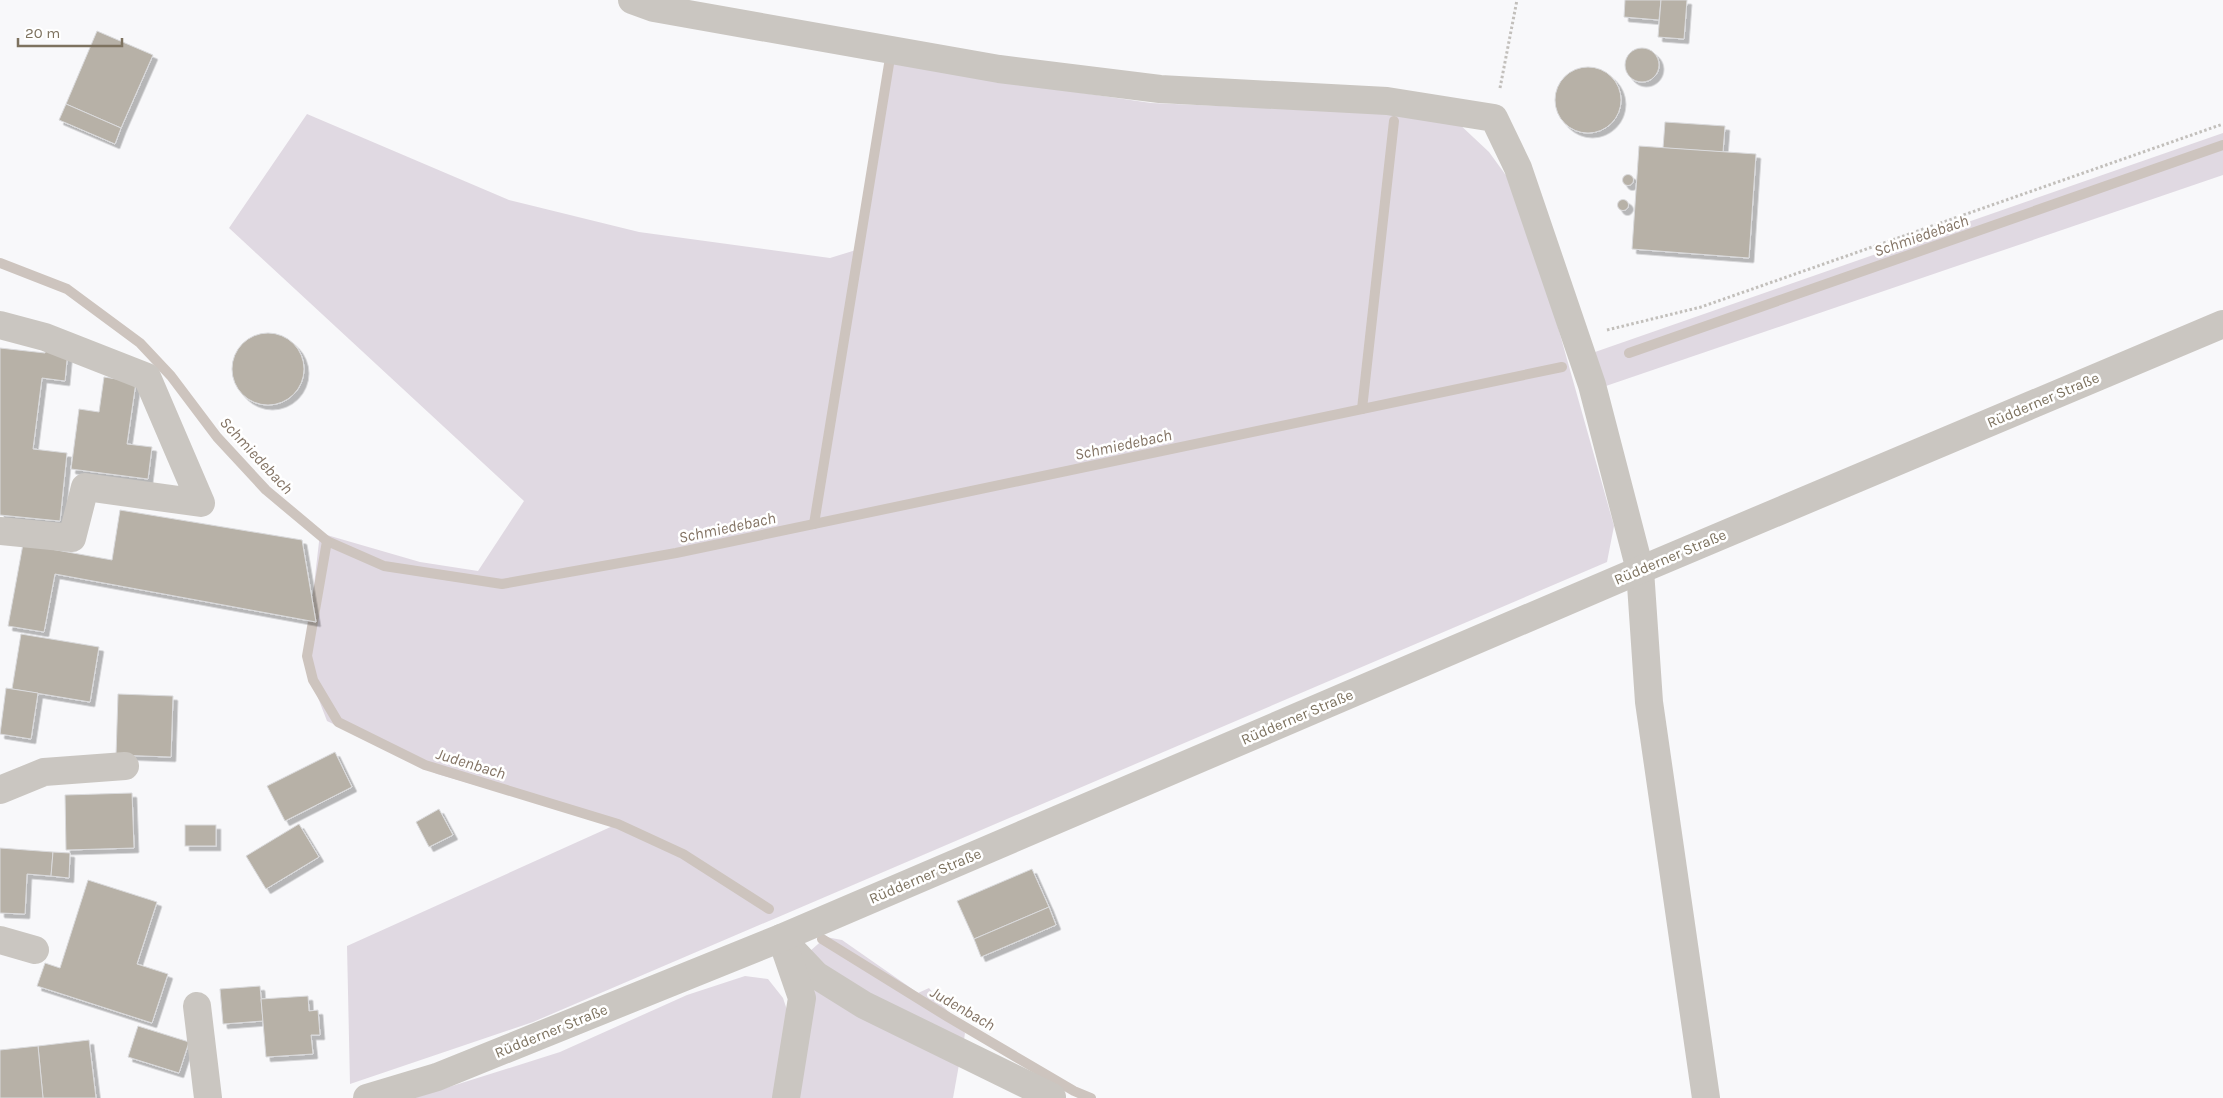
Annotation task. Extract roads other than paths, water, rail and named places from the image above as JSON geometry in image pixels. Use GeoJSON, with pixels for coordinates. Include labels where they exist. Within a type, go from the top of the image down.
{"type":"FeatureCollection","features":[{"type":"Feature","properties":{"kind":"street"},"geometry":{"type":"LineString","coordinates":[[632,0],[654,8],[999,69],[1160,90],[1387,101],[1494,118],[1518,168],[1592,385],[1640,570],[1649,702],[1706,1098]]}},
{"type":"Feature","properties":{"kind":"street","name":"Rüdderner Straße"},"geometry":{"type":"LineString","coordinates":[[367,1098],[437,1076],[781,938],[1640,570],[2223,324]]}},
{"type":"Feature","properties":{"kind":"street"},"geometry":{"type":"LineString","coordinates":[[0,325],[46,337],[147,377],[201,503],[85,488],[72,538],[0,531]]}},
{"type":"Feature","properties":{"kind":"street"},"geometry":{"type":"LineString","coordinates":[[0,790],[44,772],[125,766]]}},
{"type":"Feature","properties":{"kind":"street"},"geometry":{"type":"LineString","coordinates":[[781,938],[816,975],[864,1005],[1052,1097]]}},
{"type":"Feature","properties":{"kind":"street"},"geometry":{"type":"LineString","coordinates":[[781,938],[802,998],[786,1098]]}},
{"type":"Feature","properties":{"kind":"street"},"geometry":{"type":"LineString","coordinates":[[0,940],[35,950]]}},
{"type":"Feature","properties":{"kind":"street"},"geometry":{"type":"LineString","coordinates":[[197,1006],[208,1098]]}},
{"type":"Feature","properties":{"kind":"waterway"},"geometry":{"type":"LineString","coordinates":[[814,524],[889,64]]}},
{"type":"Feature","properties":{"kind":"waterway"},"geometry":{"type":"LineString","coordinates":[[1362,409],[1394,121]]}},
{"type":"Feature","properties":{"kind":"waterway","name":"Schmiedebach"},"geometry":{"type":"LineString","coordinates":[[1629,353],[2223,145]]}},
{"type":"Feature","properties":{"kind":"waterway","name":"Schmiedebach"},"geometry":{"type":"LineString","coordinates":[[0,263],[67,289],[140,343],[171,376],[217,437],[266,490],[327,541],[384,566],[502,584],[676,553],[1562,367]]}},
{"type":"Feature","properties":{"kind":"waterway","name":"Judenbach"},"geometry":{"type":"LineString","coordinates":[[327,541],[307,656],[313,680],[338,722],[425,765],[618,824],[683,854],[769,909]]}},
{"type":"Feature","properties":{"kind":"waterway","name":"Judenbach"},"geometry":{"type":"LineString","coordinates":[[822,939],[948,1017],[1074,1091],[1091,1098]]}}]}
